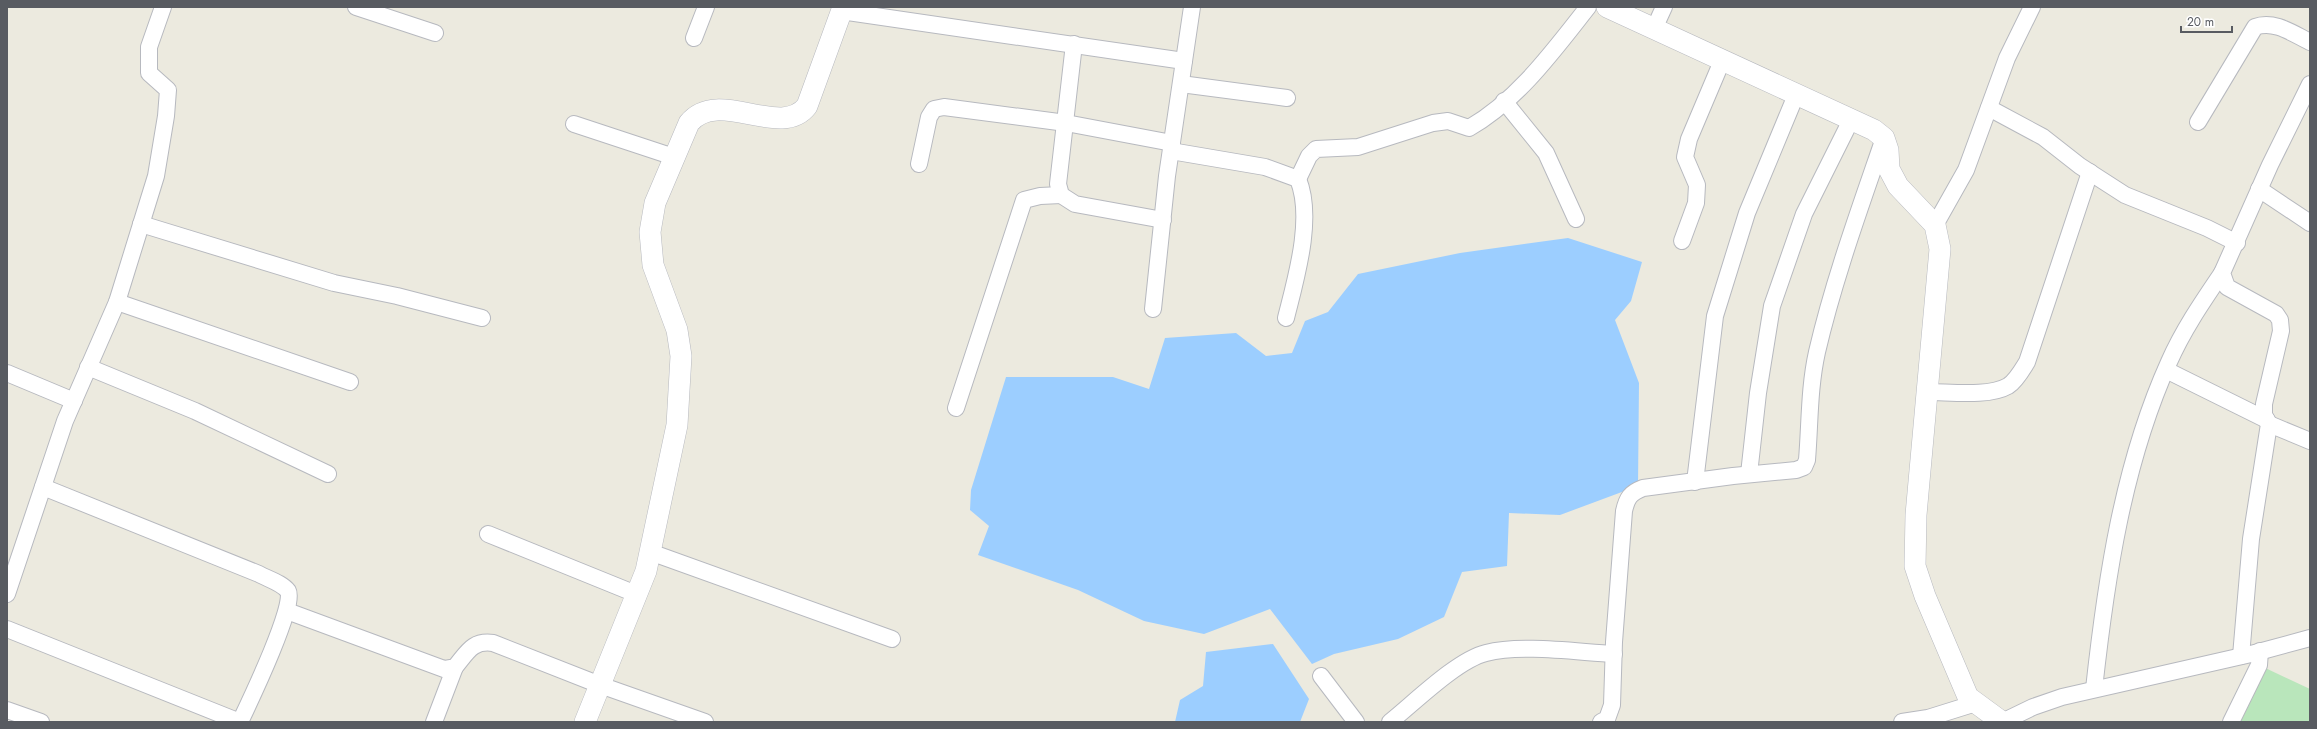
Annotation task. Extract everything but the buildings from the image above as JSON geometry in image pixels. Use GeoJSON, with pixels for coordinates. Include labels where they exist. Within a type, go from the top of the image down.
{"type":"FeatureCollection","features":[{"type":"Feature","properties":{"kind":"street"},"geometry":{"type":"LineString","coordinates":[[7,594],[65,421],[117,302],[156,176],[166,116],[168,90],[149,73],[149,47],[163,7]]}},
{"type":"Feature","properties":{"kind":"street"},"geometry":{"type":"LineString","coordinates":[[356,7],[436,33]]}},
{"type":"Feature","properties":{"kind":"street"},"geometry":{"type":"LineString","coordinates":[[694,38],[706,7]]}},
{"type":"Feature","properties":{"kind":"street"},"geometry":{"type":"LineString","coordinates":[[1154,309],[1171,147],[1192,7]]}},
{"type":"Feature","properties":{"kind":"street"},"geometry":{"type":"LineString","coordinates":[[1298,180],[1309,156],[1316,149],[1358,147],[1433,123],[1448,121],[1469,128],[1482,120],[1504,101],[1552,52],[1588,7]]}},
{"type":"Feature","properties":{"kind":"street"},"geometry":{"type":"LineString","coordinates":[[1607,7],[1874,130],[1884,138],[1888,150],[1890,169],[1898,186],[1935,225],[1940,249],[1916,515],[1915,566],[1925,596],[1968,697],[2002,722],[2033,707],[2062,697],[2241,656],[2310,638]]}},
{"type":"Feature","properties":{"kind":"street"},"geometry":{"type":"LineString","coordinates":[[1654,29],[1664,7]]}},
{"type":"Feature","properties":{"kind":"street"},"geometry":{"type":"LineString","coordinates":[[1935,225],[1966,170],[2008,58],[2032,7]]}},
{"type":"Feature","properties":{"kind":"street"},"geometry":{"type":"LineString","coordinates":[[585,722],[646,571],[677,425],[681,356],[677,330],[653,265],[650,232],[655,203],[689,123],[695,115],[719,110],[783,118],[796,117],[802,114],[808,106],[842,9],[1184,61]]}},
{"type":"Feature","properties":{"kind":"street"},"geometry":{"type":"LineString","coordinates":[[2198,122],[2255,27],[2265,23],[2277,26],[2310,42]]}},
{"type":"Feature","properties":{"kind":"street"},"geometry":{"type":"LineString","coordinates":[[1074,44],[1068,83],[1066,123],[1058,184],[1062,195],[1075,204],[1163,220]]}},
{"type":"Feature","properties":{"kind":"street"},"geometry":{"type":"LineString","coordinates":[[1682,241],[1696,202],[1697,186],[1685,157],[1688,139],[1722,61]]}},
{"type":"Feature","properties":{"kind":"street"},"geometry":{"type":"LineString","coordinates":[[1181,84],[1287,98]]}},
{"type":"Feature","properties":{"kind":"street"},"geometry":{"type":"LineString","coordinates":[[2094,689],[2111,562],[2122,512],[2147,417],[2166,370],[2198,308],[2222,273],[2237,243],[2259,189],[2310,84]]}},
{"type":"Feature","properties":{"kind":"street"},"geometry":{"type":"LineString","coordinates":[[1695,482],[1715,316],[1747,213],[1796,95]]}},
{"type":"Feature","properties":{"kind":"street"},"geometry":{"type":"LineString","coordinates":[[1504,101],[1546,152],[1576,219]]}},
{"type":"Feature","properties":{"kind":"street"},"geometry":{"type":"LineString","coordinates":[[919,164],[928,117],[934,109],[944,107],[1066,123],[1265,167],[1298,180],[1303,192],[1303,237],[1286,318]]}},
{"type":"Feature","properties":{"kind":"street"},"geometry":{"type":"LineString","coordinates":[[1989,108],[2043,137],[2090,172],[2125,195],[2207,228],[2237,243]]}},
{"type":"Feature","properties":{"kind":"street"},"geometry":{"type":"LineString","coordinates":[[1749,474],[1758,393],[1772,306],[1804,214],[1851,120]]}},
{"type":"Feature","properties":{"kind":"street"},"geometry":{"type":"LineString","coordinates":[[574,124],[674,157]]}},
{"type":"Feature","properties":{"kind":"street"},"geometry":{"type":"LineString","coordinates":[[1601,722],[1607,719],[1612,705],[1624,511],[1627,498],[1634,492],[1643,488],[1749,474],[1796,470],[1804,467],[1807,460],[1808,411],[1817,352],[1849,238],[1884,138]]}},
{"type":"Feature","properties":{"kind":"street"},"geometry":{"type":"LineString","coordinates":[[1928,392],[1989,392],[2008,386],[2017,377],[2027,362],[2090,172]]}},
{"type":"Feature","properties":{"kind":"street"},"geometry":{"type":"LineString","coordinates":[[2259,189],[2310,223]]}},
{"type":"Feature","properties":{"kind":"street"},"geometry":{"type":"LineString","coordinates":[[956,408],[1024,200],[1040,196],[1062,195]]}},
{"type":"Feature","properties":{"kind":"street"},"geometry":{"type":"LineString","coordinates":[[141,224],[334,283],[397,296],[482,318]]}},
{"type":"Feature","properties":{"kind":"street"},"geometry":{"type":"LineString","coordinates":[[2222,273],[2227,287],[2276,314],[2280,320],[2278,344],[2264,404],[2264,415],[2268,422],[2251,539],[2241,656]]}},
{"type":"Feature","properties":{"kind":"street"},"geometry":{"type":"LineString","coordinates":[[117,302],[350,382]]}},
{"type":"Feature","properties":{"kind":"street"},"geometry":{"type":"LineString","coordinates":[[88,367],[195,411],[328,474]]}},
{"type":"Feature","properties":{"kind":"street"},"geometry":{"type":"LineString","coordinates":[[2166,370],[2268,422],[2310,441]]}},
{"type":"Feature","properties":{"kind":"street"},"geometry":{"type":"LineString","coordinates":[[7,373],[74,401]]}},
{"type":"Feature","properties":{"kind":"street"},"geometry":{"type":"LineString","coordinates":[[7,629],[240,722],[290,601],[288,592],[281,585],[43,487]]}},
{"type":"Feature","properties":{"kind":"street"},"geometry":{"type":"LineString","coordinates":[[488,534],[636,594]]}},
{"type":"Feature","properties":{"kind":"street"},"geometry":{"type":"LineString","coordinates":[[650,552],[892,638]]}},
{"type":"Feature","properties":{"kind":"street"},"geometry":{"type":"LineString","coordinates":[[287,611],[432,665],[444,669],[455,667]]}},
{"type":"Feature","properties":{"kind":"street"},"geometry":{"type":"LineString","coordinates":[[434,722],[455,667],[475,644],[483,641],[493,643],[600,685],[705,722]]}},
{"type":"Feature","properties":{"kind":"street"},"geometry":{"type":"LineString","coordinates":[[1390,722],[1460,666],[1485,653],[1517,650],[1614,654]]}},
{"type":"Feature","properties":{"kind":"street"},"geometry":{"type":"LineString","coordinates":[[2231,722],[2259,665],[2260,651]]}},
{"type":"Feature","properties":{"kind":"street"},"geometry":{"type":"LineString","coordinates":[[1321,676],[1356,722]]}},
{"type":"Feature","properties":{"kind":"street"},"geometry":{"type":"LineString","coordinates":[[1902,722],[1928,720],[1976,703]]}},
{"type":"Feature","properties":{"kind":"street"},"geometry":{"type":"LineString","coordinates":[[7,710],[42,722]]}},
{"type":"Feature","properties":{"kind":"green space"},"geometry":{"type":"Polygon","coordinates":[[[2259,665],[2310,689],[2310,722],[2231,722],[2259,665]]]}},
{"type":"Feature","properties":{"kind":"water"},"geometry":{"type":"Polygon","coordinates":[[[1568,238],[1642,262],[1631,301],[1615,320],[1639,383],[1638,486],[1560,515],[1509,513],[1507,566],[1462,572],[1444,617],[1398,639],[1334,654],[1312,664],[1270,609],[1204,634],[1144,621],[1078,590],[978,555],[989,526],[970,510],[971,490],[1006,377],[1113,377],[1149,389],[1165,338],[1236,333],[1266,356],[1292,353],[1305,321],[1328,312],[1358,274],[1460,253],[1568,238]]]}},
{"type":"Feature","properties":{"kind":"water"},"geometry":{"type":"Polygon","coordinates":[[[1273,644],[1309,699],[1300,722],[1175,722],[1180,700],[1203,686],[1206,652],[1273,644]]]}}]}
